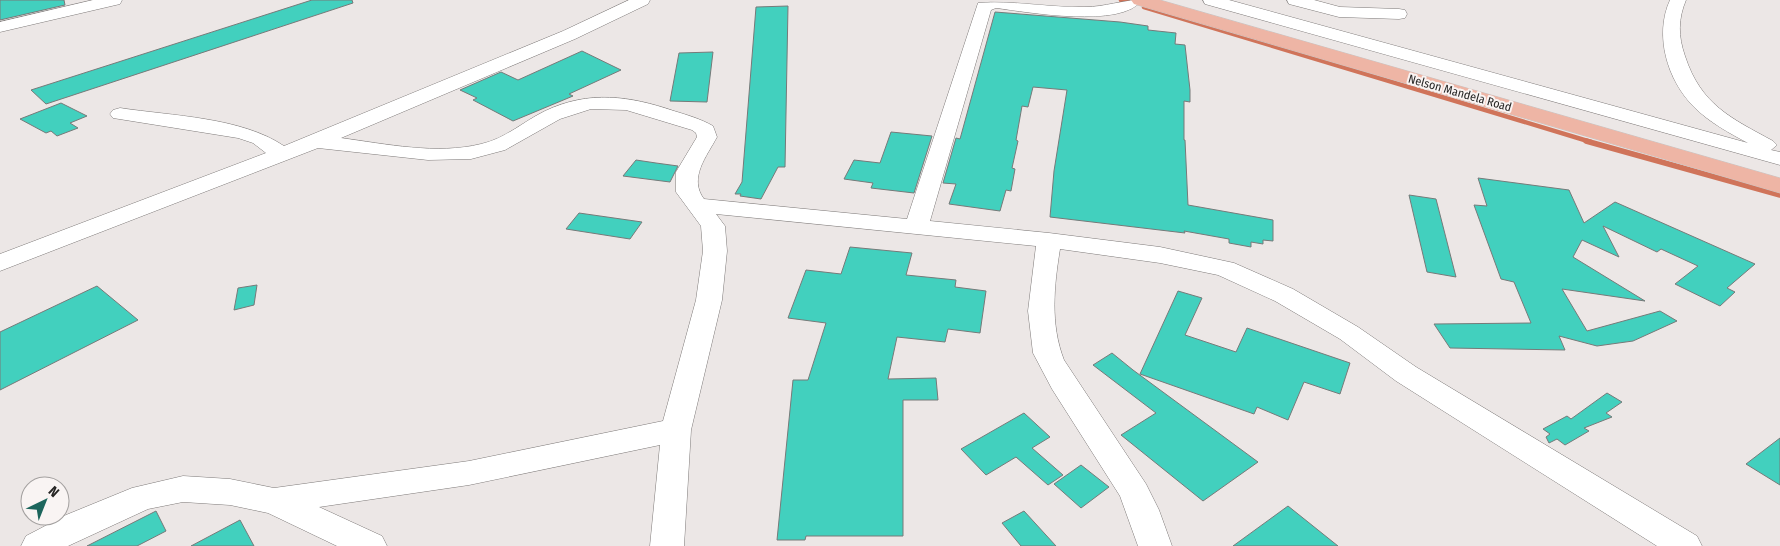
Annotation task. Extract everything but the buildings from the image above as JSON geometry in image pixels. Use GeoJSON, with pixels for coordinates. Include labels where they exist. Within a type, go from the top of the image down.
{"type":"FeatureCollection","features":[{"type":"Feature","properties":{"kind":"main road","name":"Nelson Mandela Road"},"geometry":{"type":"LineString","coordinates":[[1140,0],[1357,52],[1780,186]]}},
{"type":"Feature","properties":{"kind":"main road","name":"Nelson Mandela Road"},"geometry":{"type":"LineString","coordinates":[[1179,0],[1357,52],[1780,170]]}},
{"type":"Feature","properties":{"kind":"street"},"geometry":{"type":"LineString","coordinates":[[0,27],[114,0]]}},
{"type":"Feature","properties":{"kind":"street"},"geometry":{"type":"LineString","coordinates":[[0,263],[316,141],[569,36],[642,0]]}},
{"type":"Feature","properties":{"kind":"street"},"geometry":{"type":"LineString","coordinates":[[916,227],[984,7],[995,3],[1098,12],[1124,7],[1134,0]]}},
{"type":"Feature","properties":{"kind":"street"},"geometry":{"type":"LineString","coordinates":[[1211,0],[1357,52],[1780,159]]}},
{"type":"Feature","properties":{"kind":"street"},"geometry":{"type":"LineString","coordinates":[[1295,0],[1339,12],[1399,14]]}},
{"type":"Feature","properties":{"kind":"street"},"geometry":{"type":"LineString","coordinates":[[1357,52],[1399,14],[1411,0]]}},
{"type":"Feature","properties":{"kind":"street"},"geometry":{"type":"LineString","coordinates":[[1678,0],[1673,9],[1670,29],[1674,56],[1693,94],[1725,122],[1780,153]]}},
{"type":"Feature","properties":{"kind":"street"},"geometry":{"type":"LineString","coordinates":[[316,141],[455,155],[490,149],[566,109],[597,100],[639,108],[706,130],[707,137],[688,172],[687,192],[713,226],[715,251],[709,300],[676,430],[667,546]]}},
{"type":"Feature","properties":{"kind":"street"},"geometry":{"type":"LineString","coordinates":[[120,114],[242,132],[260,139],[282,154]]}},
{"type":"Feature","properties":{"kind":"street"},"geometry":{"type":"LineString","coordinates":[[1753,138],[1780,142]]}},
{"type":"Feature","properties":{"kind":"street"},"geometry":{"type":"LineString","coordinates":[[696,205],[1050,240],[1160,255],[1225,270],[1284,295],[1349,333],[1414,379],[1685,546]]}},
{"type":"Feature","properties":{"kind":"street"},"geometry":{"type":"LineString","coordinates":[[1050,240],[1041,298],[1042,327],[1048,355],[1063,384],[1135,495],[1152,530],[1155,546]]}},
{"type":"Feature","properties":{"kind":"street"},"geometry":{"type":"LineString","coordinates":[[274,501],[469,474],[676,430]]}},
{"type":"Feature","properties":{"kind":"street"},"geometry":{"type":"LineString","coordinates":[[38,546],[78,525],[143,496],[183,489],[230,492],[274,501],[370,546]]}},
{"type":"Feature","properties":{"kind":"waterway"},"geometry":{"type":"LineString","coordinates":[[1121,0],[1134,4]]}},
{"type":"Feature","properties":{"kind":"waterway"},"geometry":{"type":"LineString","coordinates":[[1144,7],[1591,142]]}},
{"type":"Feature","properties":{"kind":"waterway"},"geometry":{"type":"LineString","coordinates":[[1586,141],[1780,195]]}}]}
